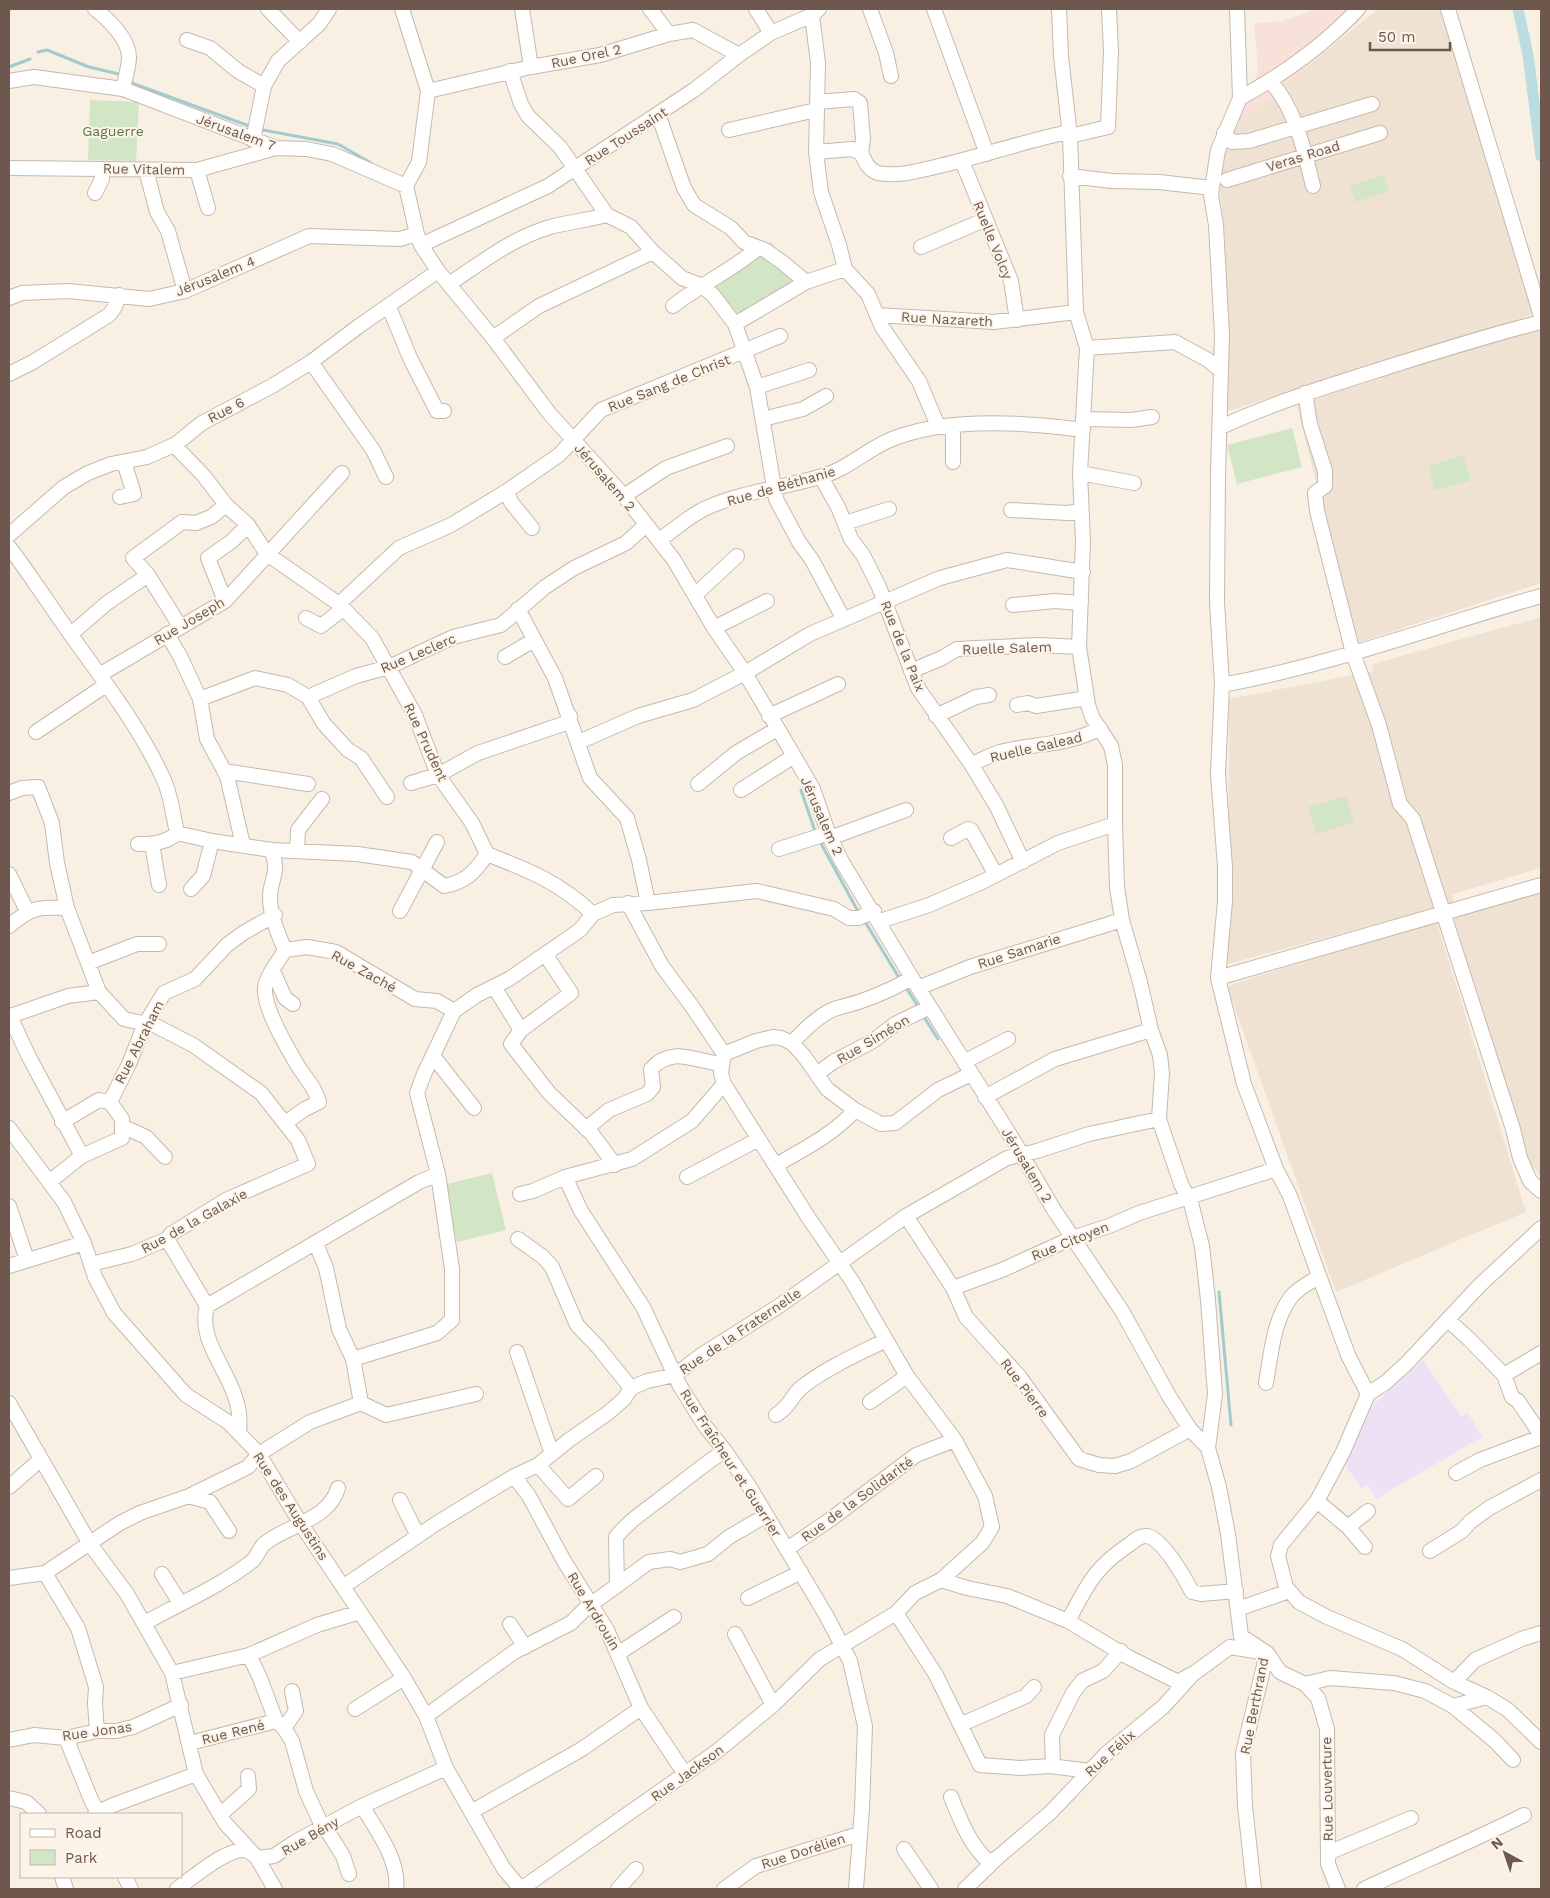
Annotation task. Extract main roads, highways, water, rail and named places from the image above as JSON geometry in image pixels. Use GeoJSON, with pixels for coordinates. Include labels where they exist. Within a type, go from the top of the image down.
{"type":"FeatureCollection","features":[{"type":"Feature","properties":{"kind":"waterway"},"geometry":{"type":"LineString","coordinates":[[1518,9],[1528,55],[1541,156]]}},
{"type":"Feature","properties":{"kind":"waterway"},"geometry":{"type":"LineString","coordinates":[[38,52],[47,50],[89,67],[123,75]]}},
{"type":"Feature","properties":{"kind":"waterway"},"geometry":{"type":"LineString","coordinates":[[9,67],[30,59]]}},
{"type":"Feature","properties":{"kind":"waterway"},"geometry":{"type":"LineString","coordinates":[[129,82],[252,127]]}},
{"type":"Feature","properties":{"kind":"waterway"},"geometry":{"type":"LineString","coordinates":[[258,129],[338,144],[371,163]]}},
{"type":"Feature","properties":{"kind":"waterway"},"geometry":{"type":"LineString","coordinates":[[801,790],[816,834]]}},
{"type":"Feature","properties":{"kind":"waterway"},"geometry":{"type":"LineString","coordinates":[[819,840],[859,913]]}},
{"type":"Feature","properties":{"kind":"waterway"},"geometry":{"type":"LineString","coordinates":[[864,920],[901,981]]}},
{"type":"Feature","properties":{"kind":"waterway"},"geometry":{"type":"LineString","coordinates":[[905,986],[919,1008]]}},
{"type":"Feature","properties":{"kind":"waterway"},"geometry":{"type":"LineString","coordinates":[[922,1014],[938,1039]]}},
{"type":"Feature","properties":{"kind":"waterway"},"geometry":{"type":"LineString","coordinates":[[1219,1292],[1231,1425]]}},
{"type":"Feature","properties":{"kind":"park label","name":"Gaguerre"},"geometry":{"type":"Point","coordinates":[113,131]}}]}
